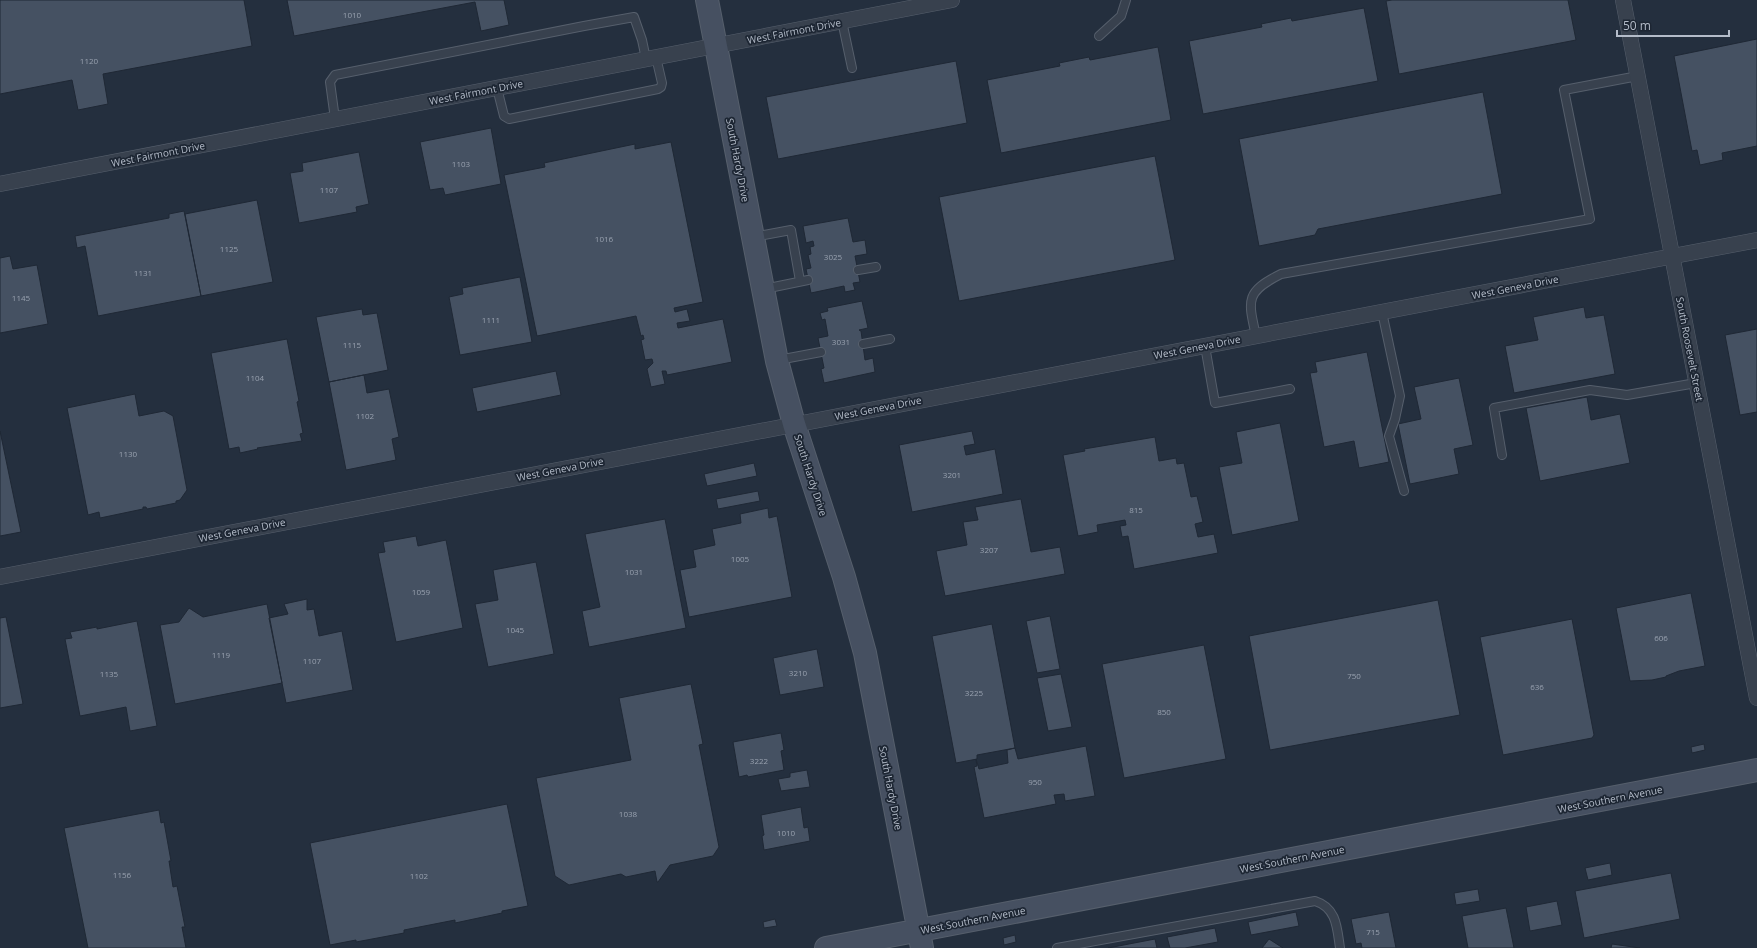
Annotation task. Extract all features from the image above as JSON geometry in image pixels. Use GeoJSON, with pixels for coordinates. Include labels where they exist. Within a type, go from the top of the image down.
{"type":"FeatureCollection","features":[{"type":"Feature","properties":{"kind":"street","name":"South Hardy Drive"},"geometry":{"type":"LineString","coordinates":[[706,0],[777,361],[794,424],[844,577],[865,653],[920,939]]}},
{"type":"Feature","properties":{"kind":"street","name":"West Fairmont Drive"},"geometry":{"type":"LineString","coordinates":[[0,184],[952,0]]}},
{"type":"Feature","properties":{"kind":"street","name":"South Roosevelt Street"},"geometry":{"type":"LineString","coordinates":[[1623,0],[1757,698]]}},
{"type":"Feature","properties":{"kind":"street","name":"West Geneva Drive"},"geometry":{"type":"LineString","coordinates":[[0,577],[1757,240]]}},
{"type":"Feature","properties":{"kind":"street","name":"West Southern Avenue"},"geometry":{"type":"LineString","coordinates":[[826,948],[920,939],[1757,770]]}},
{"type":"Feature","properties":{"kind":"lane"},"geometry":{"type":"LineString","coordinates":[[1099,36],[1121,16],[1126,0]]}},
{"type":"Feature","properties":{"kind":"lane"},"geometry":{"type":"LineString","coordinates":[[335,120],[330,82],[336,76],[634,17],[642,40],[662,84],[658,89],[509,119],[504,116],[497,88]]}},
{"type":"Feature","properties":{"kind":"lane"},"geometry":{"type":"LineString","coordinates":[[842,21],[852,68]]}},
{"type":"Feature","properties":{"kind":"lane"},"geometry":{"type":"LineString","coordinates":[[1256,336],[1250,302],[1256,291],[1266,282],[1281,274],[1590,219],[1564,90],[1638,76]]}},
{"type":"Feature","properties":{"kind":"lane"},"geometry":{"type":"LineString","coordinates":[[752,237],[791,230],[804,281],[763,289]]}},
{"type":"Feature","properties":{"kind":"lane"},"geometry":{"type":"LineString","coordinates":[[858,270],[876,267]]}},
{"type":"Feature","properties":{"kind":"lane"},"geometry":{"type":"LineString","coordinates":[[1382,312],[1400,396],[1395,419],[1389,436],[1404,491]]}},
{"type":"Feature","properties":{"kind":"lane"},"geometry":{"type":"LineString","coordinates":[[863,344],[890,339]]}},
{"type":"Feature","properties":{"kind":"lane"},"geometry":{"type":"LineString","coordinates":[[1205,346],[1215,403],[1290,389]]}},
{"type":"Feature","properties":{"kind":"lane"},"geometry":{"type":"LineString","coordinates":[[777,361],[821,352]]}},
{"type":"Feature","properties":{"kind":"lane"},"geometry":{"type":"LineString","coordinates":[[1502,455],[1494,408],[1590,390],[1627,395],[1696,383]]}},
{"type":"Feature","properties":{"kind":"lane"},"geometry":{"type":"LineString","coordinates":[[1057,948],[1315,900],[1325,904],[1334,917],[1340,948]]}},
{"type":"Feature","properties":{"kind":"building"},"geometry":{"type":"Polygon","coordinates":[[[0,0],[244,0],[252,46],[103,74],[108,104],[78,110],[72,80],[0,94],[0,0]]]}},
{"type":"Feature","properties":{"kind":"building"},"geometry":{"type":"Polygon","coordinates":[[[287,0],[504,0],[509,25],[481,31],[475,2],[294,36],[287,0]]]}},
{"type":"Feature","properties":{"kind":"building"},"geometry":{"type":"Polygon","coordinates":[[[1568,0],[1576,40],[1399,74],[1386,1],[1568,0]]]}},
{"type":"Feature","properties":{"kind":"building"},"geometry":{"type":"Polygon","coordinates":[[[1364,8],[1378,81],[1203,114],[1189,41],[1262,27],[1261,24],[1291,18],[1292,21],[1364,8]]]}},
{"type":"Feature","properties":{"kind":"building"},"geometry":{"type":"Polygon","coordinates":[[[1757,39],[1757,146],[1722,153],[1723,160],[1700,165],[1697,150],[1692,151],[1674,56],[1757,39]]]}},
{"type":"Feature","properties":{"kind":"building"},"geometry":{"type":"Polygon","coordinates":[[[1158,47],[1171,120],[1001,153],[987,80],[1060,66],[1059,63],[1089,57],[1090,60],[1158,47]]]}},
{"type":"Feature","properties":{"kind":"building"},"geometry":{"type":"Polygon","coordinates":[[[956,61],[967,123],[778,159],[766,97],[956,61]]]}},
{"type":"Feature","properties":{"kind":"building"},"geometry":{"type":"Polygon","coordinates":[[[1483,92],[1502,194],[1318,229],[1315,235],[1259,246],[1239,139],[1483,92]]]}},
{"type":"Feature","properties":{"kind":"building"},"geometry":{"type":"Polygon","coordinates":[[[491,128],[501,184],[445,195],[443,188],[430,190],[420,142],[491,128]]]}},
{"type":"Feature","properties":{"kind":"building"},"geometry":{"type":"Polygon","coordinates":[[[671,142],[703,302],[674,308],[675,312],[687,309],[690,321],[677,323],[678,328],[723,319],[732,362],[667,375],[666,371],[662,371],[665,384],[651,387],[647,369],[653,363],[652,359],[645,360],[641,340],[644,339],[643,335],[641,336],[636,316],[537,336],[504,175],[545,167],[544,163],[635,144],[635,149],[671,142]]]}},
{"type":"Feature","properties":{"kind":"building"},"geometry":{"type":"Polygon","coordinates":[[[359,152],[369,204],[356,207],[357,212],[299,223],[290,173],[303,171],[302,163],[359,152]]]}},
{"type":"Feature","properties":{"kind":"building"},"geometry":{"type":"Polygon","coordinates":[[[1155,156],[1175,260],[959,301],[939,197],[1155,156]]]}},
{"type":"Feature","properties":{"kind":"building"},"geometry":{"type":"Polygon","coordinates":[[[257,200],[273,282],[201,296],[185,214],[257,200]]]}},
{"type":"Feature","properties":{"kind":"building"},"geometry":{"type":"Polygon","coordinates":[[[184,211],[201,296],[98,316],[85,246],[77,248],[75,236],[169,218],[169,214],[184,211]]]}},
{"type":"Feature","properties":{"kind":"building"},"geometry":{"type":"Polygon","coordinates":[[[848,218],[853,242],[865,240],[867,254],[855,256],[860,282],[853,283],[855,290],[845,292],[844,286],[811,293],[806,269],[811,268],[808,255],[811,254],[810,247],[814,246],[813,241],[806,243],[803,226],[848,218]]]}},
{"type":"Feature","properties":{"kind":"building"},"geometry":{"type":"Polygon","coordinates":[[[10,256],[13,269],[37,265],[48,324],[0,333],[0,258],[10,256]]]}},
{"type":"Feature","properties":{"kind":"building"},"geometry":{"type":"Polygon","coordinates":[[[520,277],[532,342],[460,355],[449,297],[463,294],[462,288],[520,277]]]}},
{"type":"Feature","properties":{"kind":"building"},"geometry":{"type":"Polygon","coordinates":[[[862,301],[868,328],[859,330],[861,331],[865,360],[873,358],[875,372],[824,383],[821,369],[824,368],[818,338],[828,336],[825,319],[822,320],[820,313],[828,311],[827,308],[862,301]]]}},
{"type":"Feature","properties":{"kind":"building"},"geometry":{"type":"Polygon","coordinates":[[[1584,307],[1586,318],[1604,315],[1615,374],[1514,393],[1505,346],[1538,340],[1533,317],[1584,307]]]}},
{"type":"Feature","properties":{"kind":"building"},"geometry":{"type":"Polygon","coordinates":[[[362,309],[363,315],[377,313],[388,370],[329,382],[316,317],[362,309]]]}},
{"type":"Feature","properties":{"kind":"building"},"geometry":{"type":"Polygon","coordinates":[[[1757,329],[1757,412],[1740,415],[1725,335],[1757,329]]]}},
{"type":"Feature","properties":{"kind":"building"},"geometry":{"type":"Polygon","coordinates":[[[287,339],[299,401],[297,402],[303,433],[300,434],[302,441],[257,448],[258,449],[240,453],[239,447],[229,449],[211,353],[287,339]]]}},
{"type":"Feature","properties":{"kind":"building"},"geometry":{"type":"Polygon","coordinates":[[[1367,352],[1389,462],[1359,468],[1354,441],[1324,447],[1310,373],[1317,372],[1315,362],[1367,352]]]}},
{"type":"Feature","properties":{"kind":"building"},"geometry":{"type":"Polygon","coordinates":[[[556,371],[561,395],[477,412],[472,388],[556,371]]]}},
{"type":"Feature","properties":{"kind":"building"},"geometry":{"type":"Polygon","coordinates":[[[364,375],[367,393],[389,389],[399,437],[392,439],[396,460],[346,470],[329,382],[364,375]]]}},
{"type":"Feature","properties":{"kind":"building"},"geometry":{"type":"Polygon","coordinates":[[[1459,378],[1473,445],[1454,449],[1459,474],[1410,484],[1398,424],[1421,419],[1414,387],[1459,378]]]}},
{"type":"Feature","properties":{"kind":"building"},"geometry":{"type":"Polygon","coordinates":[[[135,394],[139,416],[164,411],[173,416],[187,490],[180,500],[176,501],[176,503],[147,509],[146,507],[143,507],[143,509],[100,518],[99,512],[88,515],[67,408],[135,394]]]}},
{"type":"Feature","properties":{"kind":"building"},"geometry":{"type":"Polygon","coordinates":[[[1587,397],[1591,420],[1620,414],[1630,463],[1540,481],[1526,408],[1587,397]]]}},
{"type":"Feature","properties":{"kind":"building"},"geometry":{"type":"Polygon","coordinates":[[[1280,423],[1299,521],[1232,535],[1219,467],[1242,463],[1236,432],[1280,423]]]}},
{"type":"Feature","properties":{"kind":"building"},"geometry":{"type":"Polygon","coordinates":[[[0,431],[21,532],[0,536],[0,431]]]}},
{"type":"Feature","properties":{"kind":"building"},"geometry":{"type":"Polygon","coordinates":[[[972,431],[975,444],[964,446],[966,455],[995,449],[1003,494],[912,512],[899,445],[972,431]]]}},
{"type":"Feature","properties":{"kind":"building"},"geometry":{"type":"Polygon","coordinates":[[[1155,437],[1159,461],[1176,458],[1177,464],[1184,463],[1191,497],[1197,496],[1203,522],[1195,524],[1198,537],[1214,534],[1218,553],[1134,569],[1128,536],[1122,537],[1120,526],[1126,525],[1125,520],[1097,525],[1098,532],[1078,536],[1063,455],[1085,451],[1084,449],[1155,437]]]}},
{"type":"Feature","properties":{"kind":"building"},"geometry":{"type":"Polygon","coordinates":[[[754,463],[757,476],[707,486],[704,474],[754,463]]]}},
{"type":"Feature","properties":{"kind":"building"},"geometry":{"type":"Polygon","coordinates":[[[758,491],[760,501],[718,509],[716,499],[758,491]]]}},
{"type":"Feature","properties":{"kind":"building"},"geometry":{"type":"Polygon","coordinates":[[[1021,499],[1031,552],[1060,547],[1065,574],[945,596],[936,551],[967,545],[963,522],[978,520],[975,507],[1021,499]]]}},
{"type":"Feature","properties":{"kind":"building"},"geometry":{"type":"Polygon","coordinates":[[[768,508],[769,518],[777,516],[792,597],[689,617],[680,570],[696,567],[693,550],[715,545],[712,529],[741,523],[740,514],[768,508]]]}},
{"type":"Feature","properties":{"kind":"building"},"geometry":{"type":"Polygon","coordinates":[[[665,519],[686,628],[589,647],[582,611],[600,607],[585,534],[665,519]]]}},
{"type":"Feature","properties":{"kind":"building"},"geometry":{"type":"Polygon","coordinates":[[[416,536],[418,546],[446,540],[463,628],[396,642],[378,553],[385,552],[383,542],[416,536]]]}},
{"type":"Feature","properties":{"kind":"building"},"geometry":{"type":"Polygon","coordinates":[[[536,562],[554,654],[488,667],[475,604],[498,600],[493,570],[536,562]]]}},
{"type":"Feature","properties":{"kind":"building"},"geometry":{"type":"Polygon","coordinates":[[[1691,593],[1705,666],[1679,671],[1666,677],[1652,680],[1630,681],[1616,608],[1691,593]]]}},
{"type":"Feature","properties":{"kind":"building"},"geometry":{"type":"Polygon","coordinates":[[[307,599],[307,610],[314,609],[319,636],[342,631],[353,690],[286,703],[269,618],[288,614],[284,604],[307,599]]]}},
{"type":"Feature","properties":{"kind":"building"},"geometry":{"type":"Polygon","coordinates":[[[1438,600],[1460,715],[1270,750],[1249,636],[1438,600]]]}},
{"type":"Feature","properties":{"kind":"building"},"geometry":{"type":"Polygon","coordinates":[[[267,604],[282,683],[175,704],[160,625],[179,622],[189,608],[203,617],[267,604]]]}},
{"type":"Feature","properties":{"kind":"building"},"geometry":{"type":"Polygon","coordinates":[[[1050,616],[1060,669],[1037,673],[1026,621],[1050,616]]]}},
{"type":"Feature","properties":{"kind":"building"},"geometry":{"type":"Polygon","coordinates":[[[6,617],[23,704],[0,708],[0,618],[6,617]]]}},
{"type":"Feature","properties":{"kind":"building"},"geometry":{"type":"Polygon","coordinates":[[[1572,619],[1594,735],[1592,738],[1503,755],[1480,637],[1572,619]]]}},
{"type":"Feature","properties":{"kind":"building"},"geometry":{"type":"Polygon","coordinates":[[[137,621],[157,726],[130,731],[126,707],[80,716],[65,639],[72,638],[70,632],[97,627],[97,629],[137,621]]]}},
{"type":"Feature","properties":{"kind":"building"},"geometry":{"type":"Polygon","coordinates":[[[992,624],[1015,748],[977,755],[977,759],[956,763],[932,636],[992,624]]]}},
{"type":"Feature","properties":{"kind":"building"},"geometry":{"type":"Polygon","coordinates":[[[1204,645],[1226,759],[1124,778],[1102,664],[1204,645]]]}},
{"type":"Feature","properties":{"kind":"building"},"geometry":{"type":"Polygon","coordinates":[[[817,649],[824,687],[780,695],[773,658],[817,649]]]}},
{"type":"Feature","properties":{"kind":"building"},"geometry":{"type":"Polygon","coordinates":[[[1061,674],[1072,727],[1048,731],[1037,678],[1061,674]]]}},
{"type":"Feature","properties":{"kind":"building"},"geometry":{"type":"Polygon","coordinates":[[[691,684],[703,744],[699,745],[719,847],[713,856],[670,865],[658,882],[655,871],[626,877],[621,874],[569,885],[555,876],[536,778],[631,760],[619,698],[691,684]]]}},
{"type":"Feature","properties":{"kind":"building"},"geometry":{"type":"Polygon","coordinates":[[[781,733],[784,750],[781,751],[784,770],[748,777],[747,775],[739,777],[733,742],[781,733]]]}},
{"type":"Feature","properties":{"kind":"building"},"geometry":{"type":"Polygon","coordinates":[[[1704,744],[1705,750],[1692,753],[1691,747],[1704,744]]]}},
{"type":"Feature","properties":{"kind":"building"},"geometry":{"type":"Polygon","coordinates":[[[1086,746],[1095,796],[1065,801],[1064,794],[1054,795],[1056,804],[984,818],[974,767],[977,766],[976,759],[979,769],[1008,763],[1007,750],[1015,748],[1018,759],[1086,746]]]}},
{"type":"Feature","properties":{"kind":"building"},"geometry":{"type":"Polygon","coordinates":[[[807,770],[810,787],[781,791],[778,779],[790,777],[790,773],[807,770]]]}},
{"type":"Feature","properties":{"kind":"building"},"geometry":{"type":"Polygon","coordinates":[[[507,804],[528,906],[455,923],[455,920],[404,930],[404,933],[356,942],[356,940],[330,945],[310,843],[507,804]]]}},
{"type":"Feature","properties":{"kind":"building"},"geometry":{"type":"Polygon","coordinates":[[[801,807],[804,828],[808,827],[810,841],[764,850],[762,836],[764,835],[761,815],[801,807]]]}},
{"type":"Feature","properties":{"kind":"building"},"geometry":{"type":"Polygon","coordinates":[[[159,810],[161,823],[164,822],[171,861],[169,861],[173,887],[177,886],[185,927],[182,927],[186,948],[88,948],[64,828],[159,810]]]}},
{"type":"Feature","properties":{"kind":"building"},"geometry":{"type":"Polygon","coordinates":[[[1610,863],[1612,875],[1588,880],[1585,868],[1610,863]]]}},
{"type":"Feature","properties":{"kind":"building"},"geometry":{"type":"Polygon","coordinates":[[[1671,873],[1680,919],[1584,938],[1575,891],[1671,873]]]}},
{"type":"Feature","properties":{"kind":"building"},"geometry":{"type":"Polygon","coordinates":[[[1478,889],[1480,901],[1456,905],[1454,893],[1478,889]]]}},
{"type":"Feature","properties":{"kind":"building"},"geometry":{"type":"Polygon","coordinates":[[[1557,901],[1562,925],[1530,931],[1526,907],[1557,901]]]}},
{"type":"Feature","properties":{"kind":"building"},"geometry":{"type":"Polygon","coordinates":[[[1506,908],[1514,948],[1468,948],[1462,916],[1506,908]]]}},
{"type":"Feature","properties":{"kind":"building"},"geometry":{"type":"Polygon","coordinates":[[[1296,912],[1299,926],[1251,935],[1248,922],[1296,912]]]}},
{"type":"Feature","properties":{"kind":"building"},"geometry":{"type":"Polygon","coordinates":[[[1389,912],[1396,948],[1362,948],[1361,943],[1356,944],[1351,919],[1389,912]]]}},
{"type":"Feature","properties":{"kind":"building"},"geometry":{"type":"Polygon","coordinates":[[[775,919],[777,926],[764,928],[763,922],[775,919]]]}},
{"type":"Feature","properties":{"kind":"building"},"geometry":{"type":"Polygon","coordinates":[[[1215,928],[1218,942],[1185,948],[1170,948],[1167,937],[1215,928]]]}},
{"type":"Feature","properties":{"kind":"building"},"geometry":{"type":"Polygon","coordinates":[[[1015,935],[1016,942],[1004,945],[1003,938],[1015,935]]]}},
{"type":"Feature","properties":{"kind":"building"},"geometry":{"type":"Polygon","coordinates":[[[1155,939],[1157,948],[1108,948],[1155,939]]]}},
{"type":"Feature","properties":{"kind":"building"},"geometry":{"type":"Polygon","coordinates":[[[1269,939],[1283,948],[1262,948],[1269,939]]]}},
{"type":"Feature","properties":{"kind":"building"},"geometry":{"type":"Polygon","coordinates":[[[1612,944],[1640,948],[1611,948],[1612,944]]]}}]}
